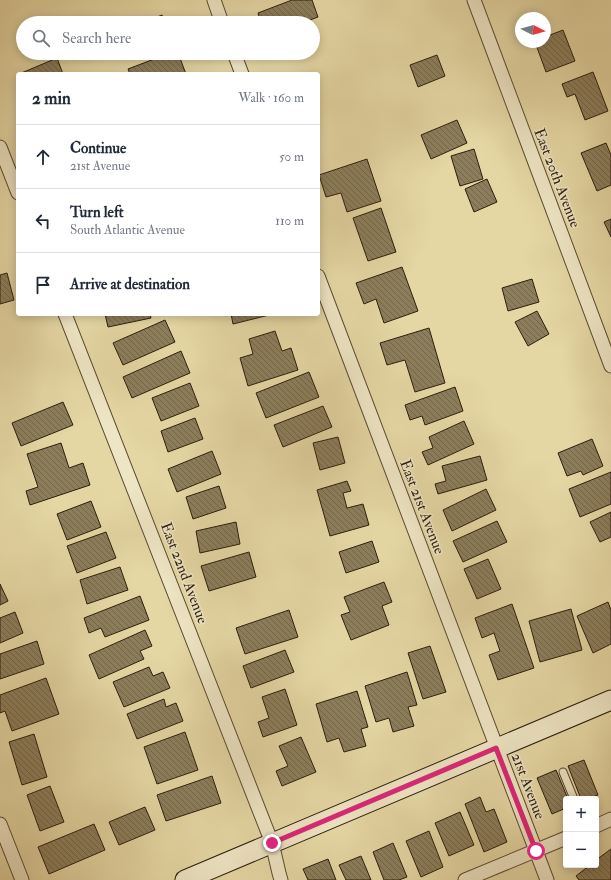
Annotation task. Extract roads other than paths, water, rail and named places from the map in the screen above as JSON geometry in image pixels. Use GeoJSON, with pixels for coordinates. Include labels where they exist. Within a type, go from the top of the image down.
{"type":"FeatureCollection","features":[{"type":"Feature","properties":{"kind":"main road"},"geometry":{"type":"LineString","coordinates":[[185,880],[611,700]]}},
{"type":"Feature","properties":{"kind":"street"},"geometry":{"type":"LineString","coordinates":[[214,0],[220,16]]}},
{"type":"Feature","properties":{"kind":"street","name":"East 20th Avenue"},"geometry":{"type":"LineString","coordinates":[[474,0],[611,366]]}},
{"type":"Feature","properties":{"kind":"street"},"geometry":{"type":"LineString","coordinates":[[237,60],[241,72]]}},
{"type":"Feature","properties":{"kind":"street"},"geometry":{"type":"LineString","coordinates":[[0,147],[16,188]]}},
{"type":"Feature","properties":{"kind":"street","name":"East 21st Avenue"},"geometry":{"type":"LineString","coordinates":[[320,281],[496,748]]}},
{"type":"Feature","properties":{"kind":"street","name":"East 22nd Avenue"},"geometry":{"type":"LineString","coordinates":[[66,316],[272,843],[282,880]]}},
{"type":"Feature","properties":{"kind":"street","name":"21st Avenue"},"geometry":{"type":"LineString","coordinates":[[496,748],[547,880]]}},
{"type":"Feature","properties":{"kind":"street"},"geometry":{"type":"LineString","coordinates":[[599,825],[611,819]]}},
{"type":"Feature","properties":{"kind":"street"},"geometry":{"type":"LineString","coordinates":[[0,824],[18,879]]}},
{"type":"Feature","properties":{"kind":"street"},"geometry":{"type":"LineString","coordinates":[[465,880],[563,839]]}},
{"type":"Feature","properties":{"kind":"lane"},"geometry":{"type":"LineString","coordinates":[[563,772],[573,796]]}}]}
